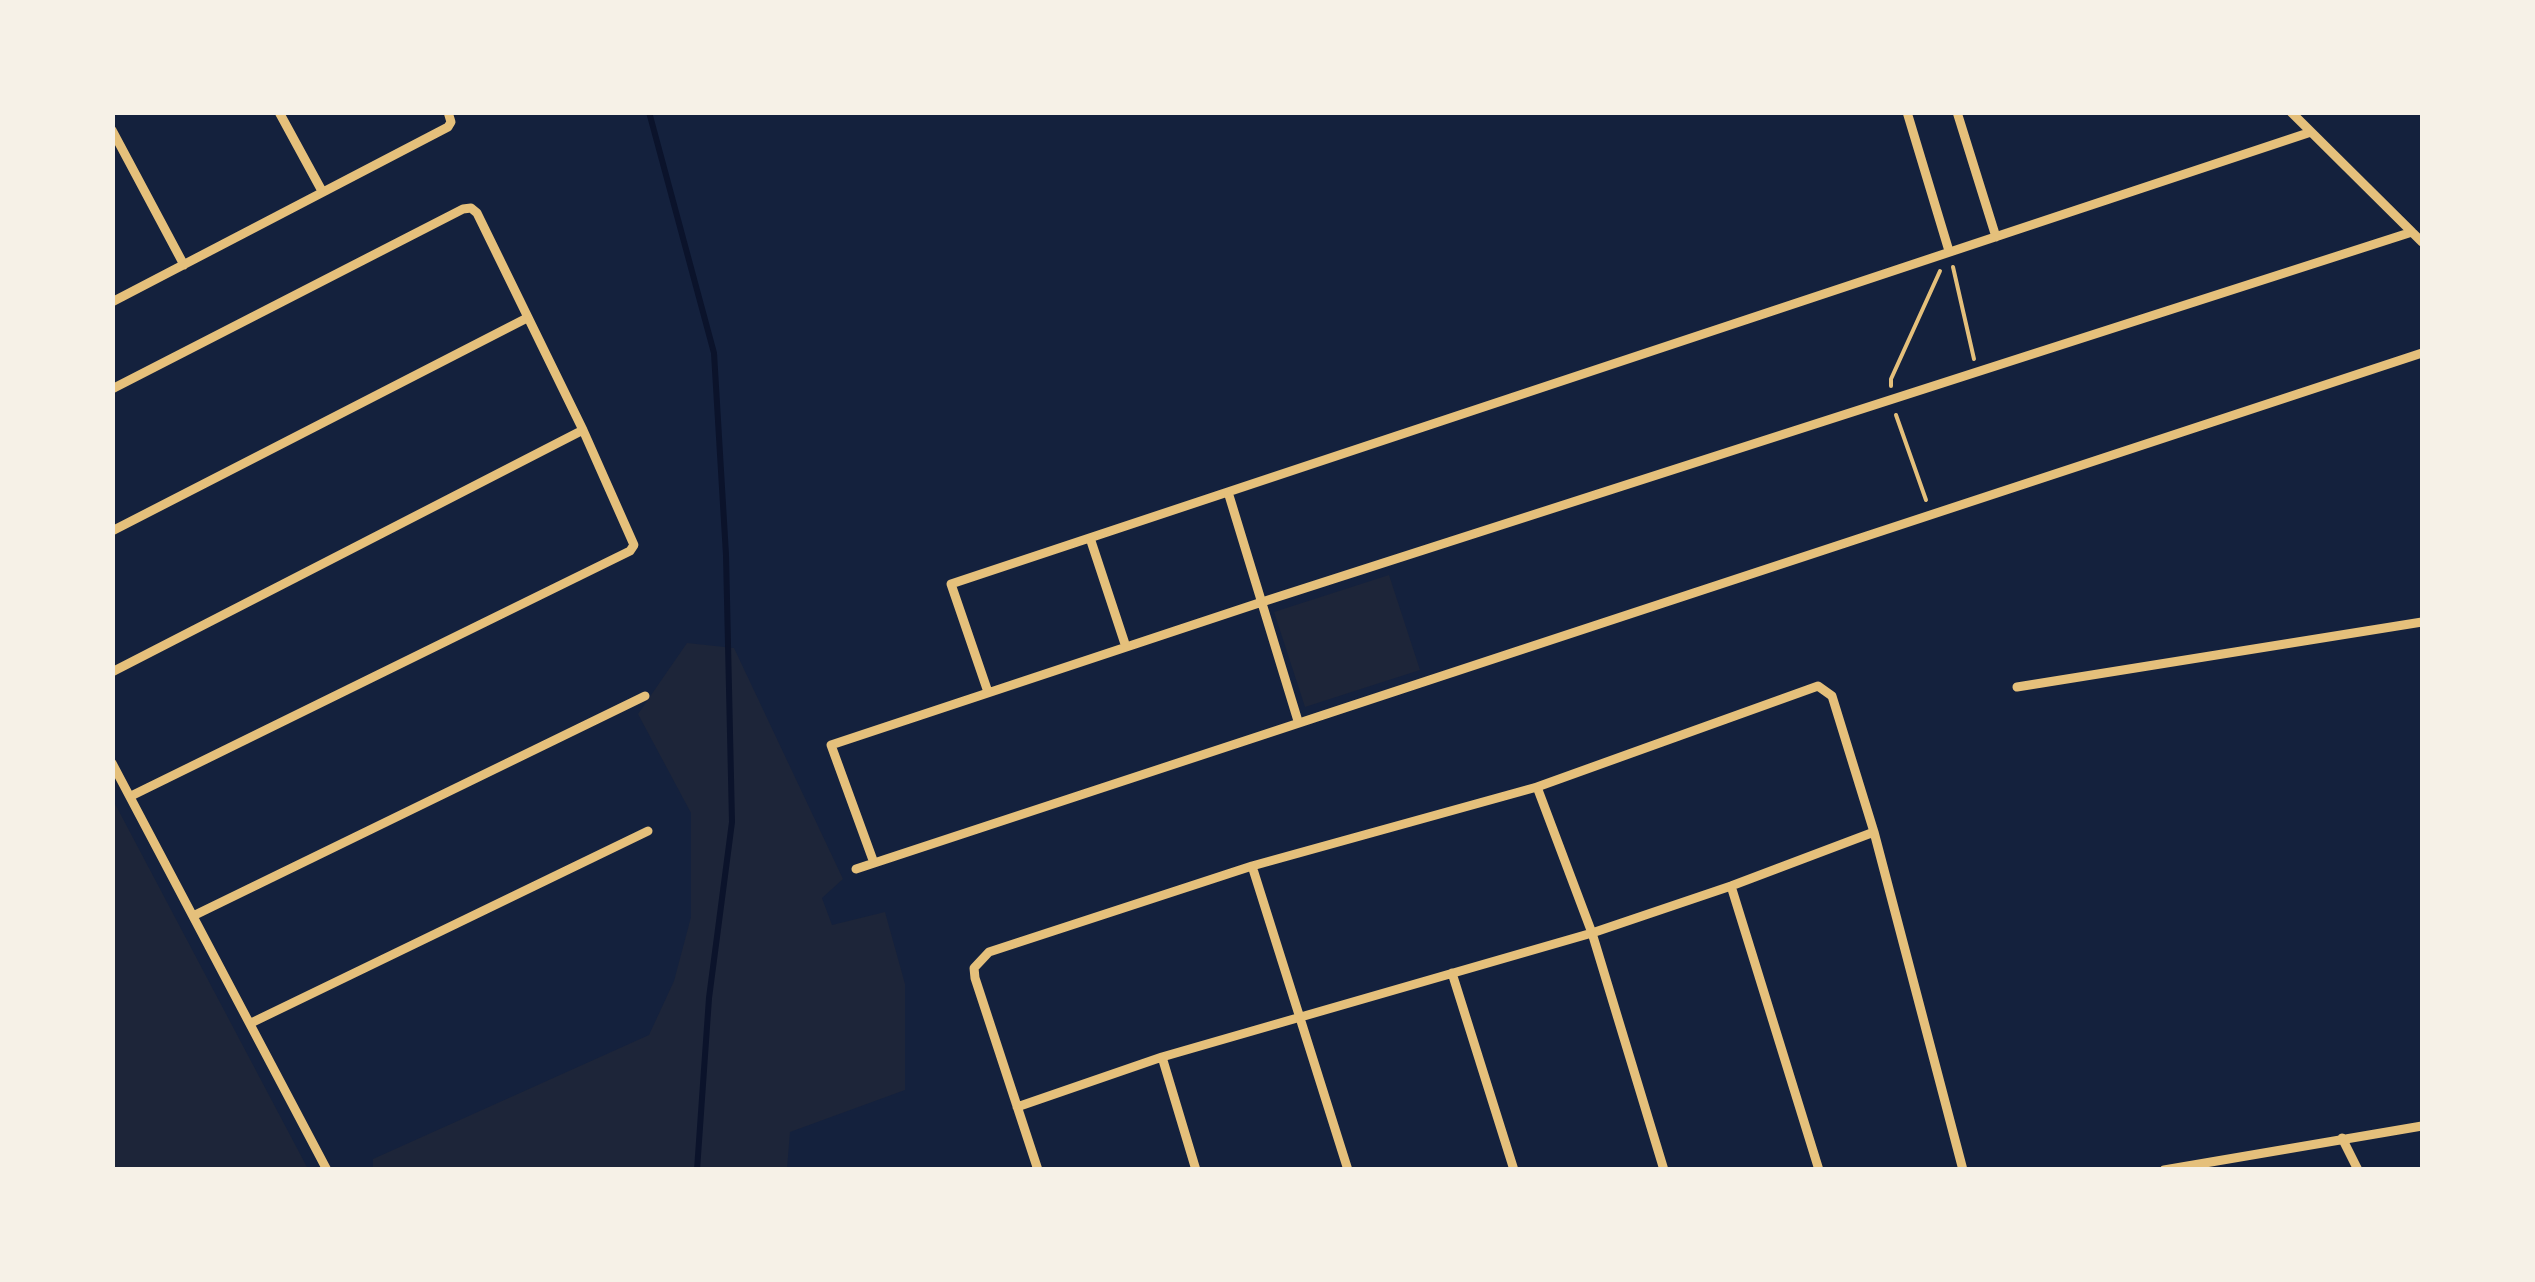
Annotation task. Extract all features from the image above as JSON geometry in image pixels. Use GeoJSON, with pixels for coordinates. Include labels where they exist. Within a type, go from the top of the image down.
{"type":"FeatureCollection","features":[{"type":"Feature","properties":{"kind":"street"},"geometry":{"type":"LineString","coordinates":[[279,112],[322,192]]}},
{"type":"Feature","properties":{"kind":"street"},"geometry":{"type":"LineString","coordinates":[[1907,112],[1949,251]]}},
{"type":"Feature","properties":{"kind":"street"},"geometry":{"type":"LineString","coordinates":[[1957,112],[1996,237]]}},
{"type":"Feature","properties":{"kind":"street"},"geometry":{"type":"LineString","coordinates":[[2291,112],[2422,242]]}},
{"type":"Feature","properties":{"kind":"street"},"geometry":{"type":"LineString","coordinates":[[112,302],[448,127],[450,117]]}},
{"type":"Feature","properties":{"kind":"street"},"geometry":{"type":"LineString","coordinates":[[112,130],[184,265]]}},
{"type":"Feature","properties":{"kind":"street"},"geometry":{"type":"LineString","coordinates":[[988,692],[951,584],[2311,132]]}},
{"type":"Feature","properties":{"kind":"street"},"geometry":{"type":"LineString","coordinates":[[112,390],[463,208],[471,208],[478,214],[583,430],[634,545],[131,796]]}},
{"type":"Feature","properties":{"kind":"street"},"geometry":{"type":"LineString","coordinates":[[874,863],[831,745],[2412,232]]}},
{"type":"Feature","properties":{"kind":"street"},"geometry":{"type":"LineString","coordinates":[[112,531],[527,318]]}},
{"type":"Feature","properties":{"kind":"street"},"geometry":{"type":"LineString","coordinates":[[856,869],[2422,352]]}},
{"type":"Feature","properties":{"kind":"street"},"geometry":{"type":"LineString","coordinates":[[112,672],[583,430]]}},
{"type":"Feature","properties":{"kind":"street"},"geometry":{"type":"LineString","coordinates":[[1228,492],[1298,721]]}},
{"type":"Feature","properties":{"kind":"street"},"geometry":{"type":"LineString","coordinates":[[1090,538],[1126,647]]}},
{"type":"Feature","properties":{"kind":"street"},"geometry":{"type":"LineString","coordinates":[[2017,687],[2422,622]]}},
{"type":"Feature","properties":{"kind":"street"},"geometry":{"type":"LineString","coordinates":[[1038,1170],[976,978],[974,968],[989,952],[1252,866],[1537,787],[1818,686],[1832,696],[1874,832],[1963,1170]]}},
{"type":"Feature","properties":{"kind":"street"},"geometry":{"type":"LineString","coordinates":[[195,915],[645,696]]}},
{"type":"Feature","properties":{"kind":"street"},"geometry":{"type":"LineString","coordinates":[[112,763],[327,1170]]}},
{"type":"Feature","properties":{"kind":"street"},"geometry":{"type":"LineString","coordinates":[[1537,787],[1592,933],[1664,1170]]}},
{"type":"Feature","properties":{"kind":"street"},"geometry":{"type":"LineString","coordinates":[[251,1023],[648,830]]}},
{"type":"Feature","properties":{"kind":"street"},"geometry":{"type":"LineString","coordinates":[[1017,1107],[1162,1057],[1592,933],[1874,832]]}},
{"type":"Feature","properties":{"kind":"street"},"geometry":{"type":"LineString","coordinates":[[1252,866],[1348,1170]]}},
{"type":"Feature","properties":{"kind":"street"},"geometry":{"type":"LineString","coordinates":[[1730,886],[1819,1170]]}},
{"type":"Feature","properties":{"kind":"street"},"geometry":{"type":"LineString","coordinates":[[1452,973],[1514,1170]]}},
{"type":"Feature","properties":{"kind":"street"},"geometry":{"type":"LineString","coordinates":[[1162,1057],[1196,1170]]}},
{"type":"Feature","properties":{"kind":"street"},"geometry":{"type":"LineString","coordinates":[[2164,1170],[2422,1126]]}},
{"type":"Feature","properties":{"kind":"street"},"geometry":{"type":"LineString","coordinates":[[2342,1138],[2358,1170]]}},
{"type":"Feature","properties":{"kind":"path"},"geometry":{"type":"LineString","coordinates":[[1949,251],[1978,374]]}},
{"type":"Feature","properties":{"kind":"path"},"geometry":{"type":"LineString","coordinates":[[1931,514],[1892,401],[1891,379],[1949,251]]}},
{"type":"Feature","properties":{"kind":"shaded area"},"geometry":{"type":"Polygon","coordinates":[[[1389,575],[1420,670],[1305,707],[1274,612],[1389,575]]]}},
{"type":"Feature","properties":{"kind":"shaded area"},"geometry":{"type":"Polygon","coordinates":[[[687,643],[734,648],[843,879],[822,898],[832,925],[885,912],[905,984],[905,1090],[790,1132],[787,1169],[373,1170],[373,1159],[649,1035],[674,981],[691,917],[691,813],[638,714],[687,643]]]}},
{"type":"Feature","properties":{"kind":"shaded area"},"geometry":{"type":"Polygon","coordinates":[[[113,800],[308,1169],[113,1169],[113,800]]]}},
{"type":"Feature","properties":{"kind":"waterway"},"geometry":{"type":"LineString","coordinates":[[649,112],[714,353],[726,555],[732,822],[709,998],[697,1170]]}}]}
